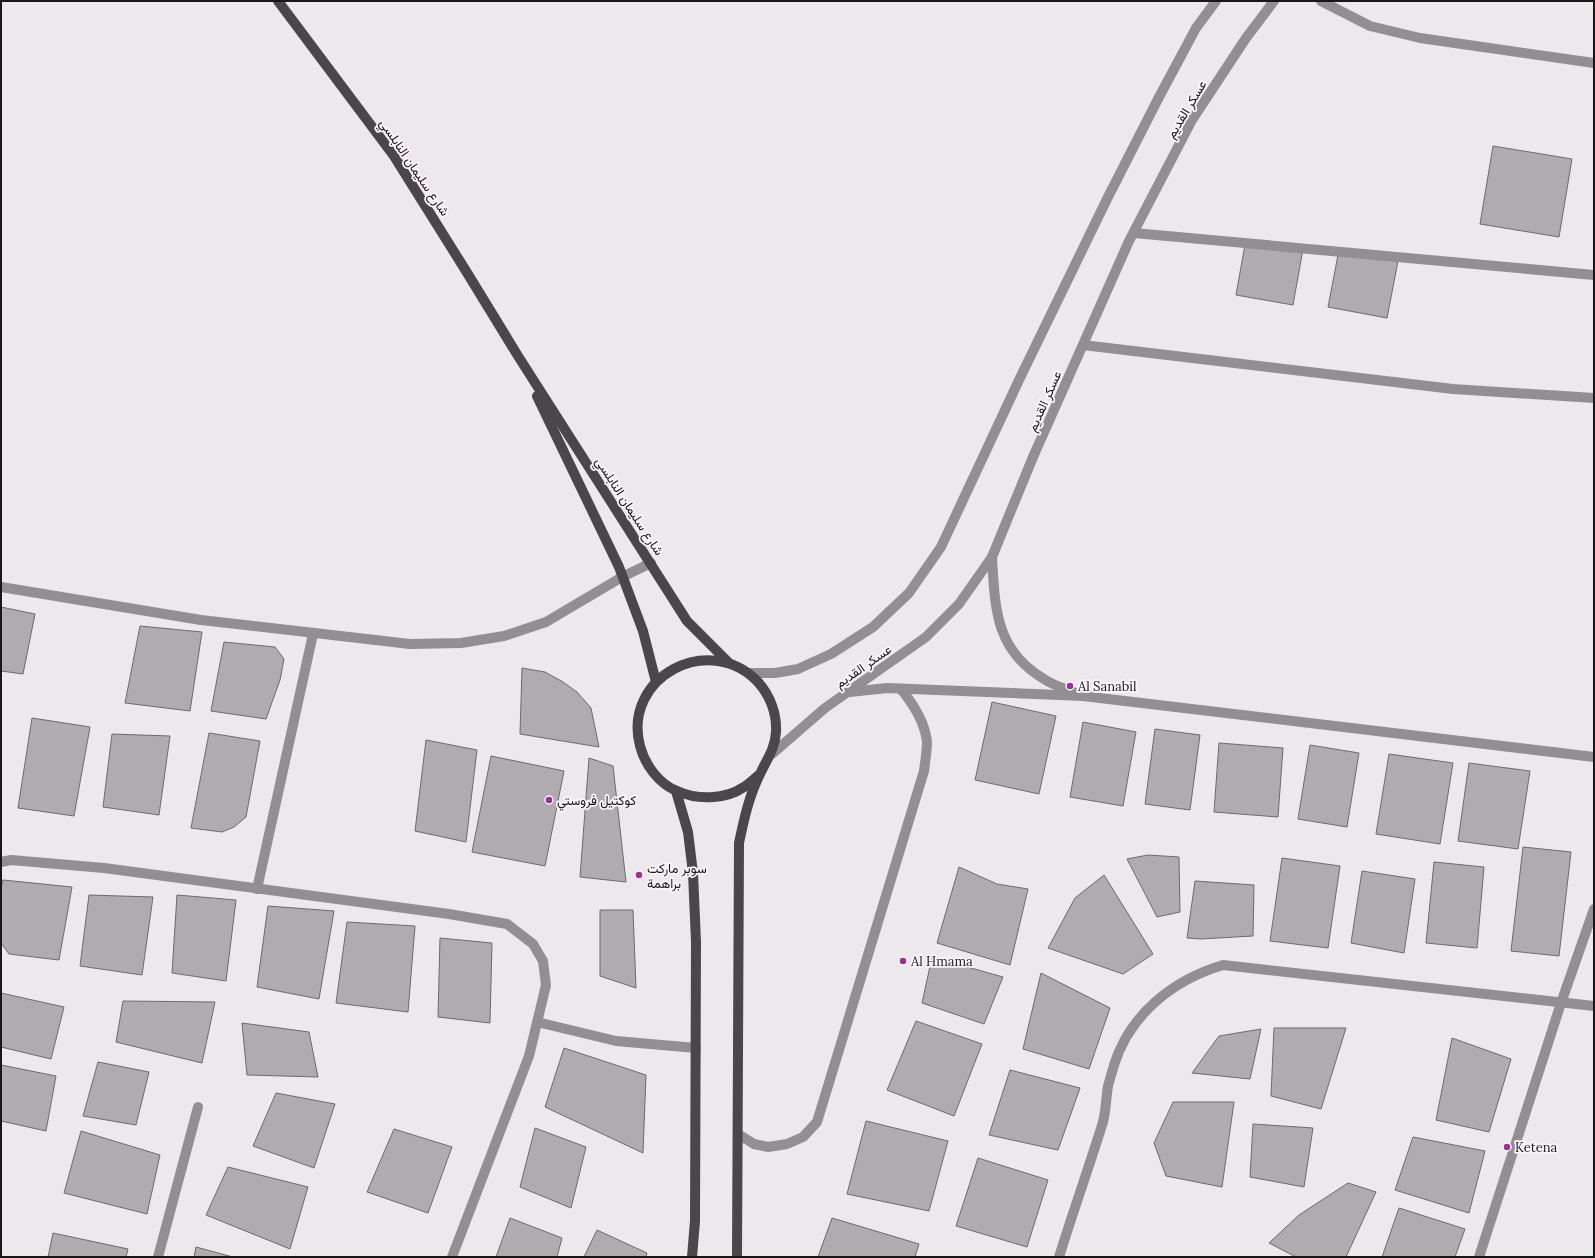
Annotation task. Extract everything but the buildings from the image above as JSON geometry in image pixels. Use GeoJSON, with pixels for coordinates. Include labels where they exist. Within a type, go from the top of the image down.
{"type":"FeatureCollection","features":[{"type":"Feature","properties":{"kind":"main road","name":"شارع سليمان النابلسي"},"geometry":{"type":"LineString","coordinates":[[278,1],[394,156],[518,356],[687,621],[729,663]]}},
{"type":"Feature","properties":{"kind":"main road","name":"شارع سليمان النابلسي"},"geometry":{"type":"LineString","coordinates":[[518,356],[622,577],[644,631],[656,682]]}},
{"type":"Feature","properties":{"kind":"main road"},"geometry":{"type":"LineString","coordinates":[[737,1257],[739,843],[746,810],[760,774],[772,754],[776,732],[774,710],[764,690],[749,674],[729,663],[707,659],[685,663],[664,674],[648,691],[639,713],[637,736],[643,759],[657,777],[676,791],[699,798],[722,796],[743,788],[760,774]]}},
{"type":"Feature","properties":{"kind":"main road"},"geometry":{"type":"LineString","coordinates":[[676,791],[688,832],[693,873],[696,942],[696,1221],[692,1257]]}},
{"type":"Feature","properties":{"kind":"street","name":"عسكر القديم"},"geometry":{"type":"LineString","coordinates":[[749,674],[775,673],[798,669],[831,654],[873,627],[909,593],[941,548],[1019,380],[1107,199],[1196,28],[1216,1]]}},
{"type":"Feature","properties":{"kind":"street","name":"عسكر القديم"},"geometry":{"type":"LineString","coordinates":[[772,754],[825,708],[926,637],[959,604],[992,557],[1033,457],[1082,345],[1134,233],[1192,120],[1246,38],[1274,1]]}},
{"type":"Feature","properties":{"kind":"street"},"geometry":{"type":"LineString","coordinates":[[1321,1],[1370,26],[1420,38],[1594,63]]}},
{"type":"Feature","properties":{"kind":"street"},"geometry":{"type":"LineString","coordinates":[[1134,233],[1594,275]]}},
{"type":"Feature","properties":{"kind":"street"},"geometry":{"type":"LineString","coordinates":[[1082,345],[1453,389],[1594,398]]}},
{"type":"Feature","properties":{"kind":"street"},"geometry":{"type":"LineString","coordinates":[[992,557],[995,605],[1001,628],[1010,649],[1025,667],[1045,680],[1083,696]]}},
{"type":"Feature","properties":{"kind":"street"},"geometry":{"type":"LineString","coordinates":[[1,587],[201,620],[313,634],[410,644],[461,643],[504,636],[546,622],[622,577],[651,563]]}},
{"type":"Feature","properties":{"kind":"street"},"geometry":{"type":"LineString","coordinates":[[257,888],[313,634]]}},
{"type":"Feature","properties":{"kind":"street"},"geometry":{"type":"LineString","coordinates":[[848,692],[886,688],[1083,696],[1594,757]]}},
{"type":"Feature","properties":{"kind":"street"},"geometry":{"type":"LineString","coordinates":[[738,1134],[754,1144],[768,1147],[787,1144],[803,1137],[817,1122],[924,771],[927,743],[924,727],[914,706],[901,689]]}},
{"type":"Feature","properties":{"kind":"street"},"geometry":{"type":"LineString","coordinates":[[1,862],[11,860],[104,868],[449,914],[507,924],[533,944],[543,961],[546,985],[529,1056],[452,1257]]}},
{"type":"Feature","properties":{"kind":"street"},"geometry":{"type":"LineString","coordinates":[[1479,1257],[1561,1003],[1594,909]]}},
{"type":"Feature","properties":{"kind":"street"},"geometry":{"type":"LineString","coordinates":[[1058,1257],[1104,1119],[1108,1086],[1123,1043],[1136,1023],[1151,1006],[1168,991],[1187,979],[1223,965],[1594,1006]]}},
{"type":"Feature","properties":{"kind":"street"},"geometry":{"type":"LineString","coordinates":[[537,1022],[616,1041],[696,1048]]}},
{"type":"Feature","properties":{"kind":"street"},"geometry":{"type":"LineString","coordinates":[[158,1257],[198,1108]]}},
{"type":"Feature","properties":{"kind":"place","name":"Al Sanabil"},"geometry":{"type":"Point","coordinates":[1070,686]}},
{"type":"Feature","properties":{"kind":"place","name":"كوكتيل فروستي"},"geometry":{"type":"Point","coordinates":[549,800]}},
{"type":"Feature","properties":{"kind":"place","name":"سوبر ماركت براهمة"},"geometry":{"type":"Point","coordinates":[639,875]}},
{"type":"Feature","properties":{"kind":"place","name":"Al Hmama"},"geometry":{"type":"Point","coordinates":[903,961]}},
{"type":"Feature","properties":{"kind":"place","name":"Ketena"},"geometry":{"type":"Point","coordinates":[1507,1147]}}]}
